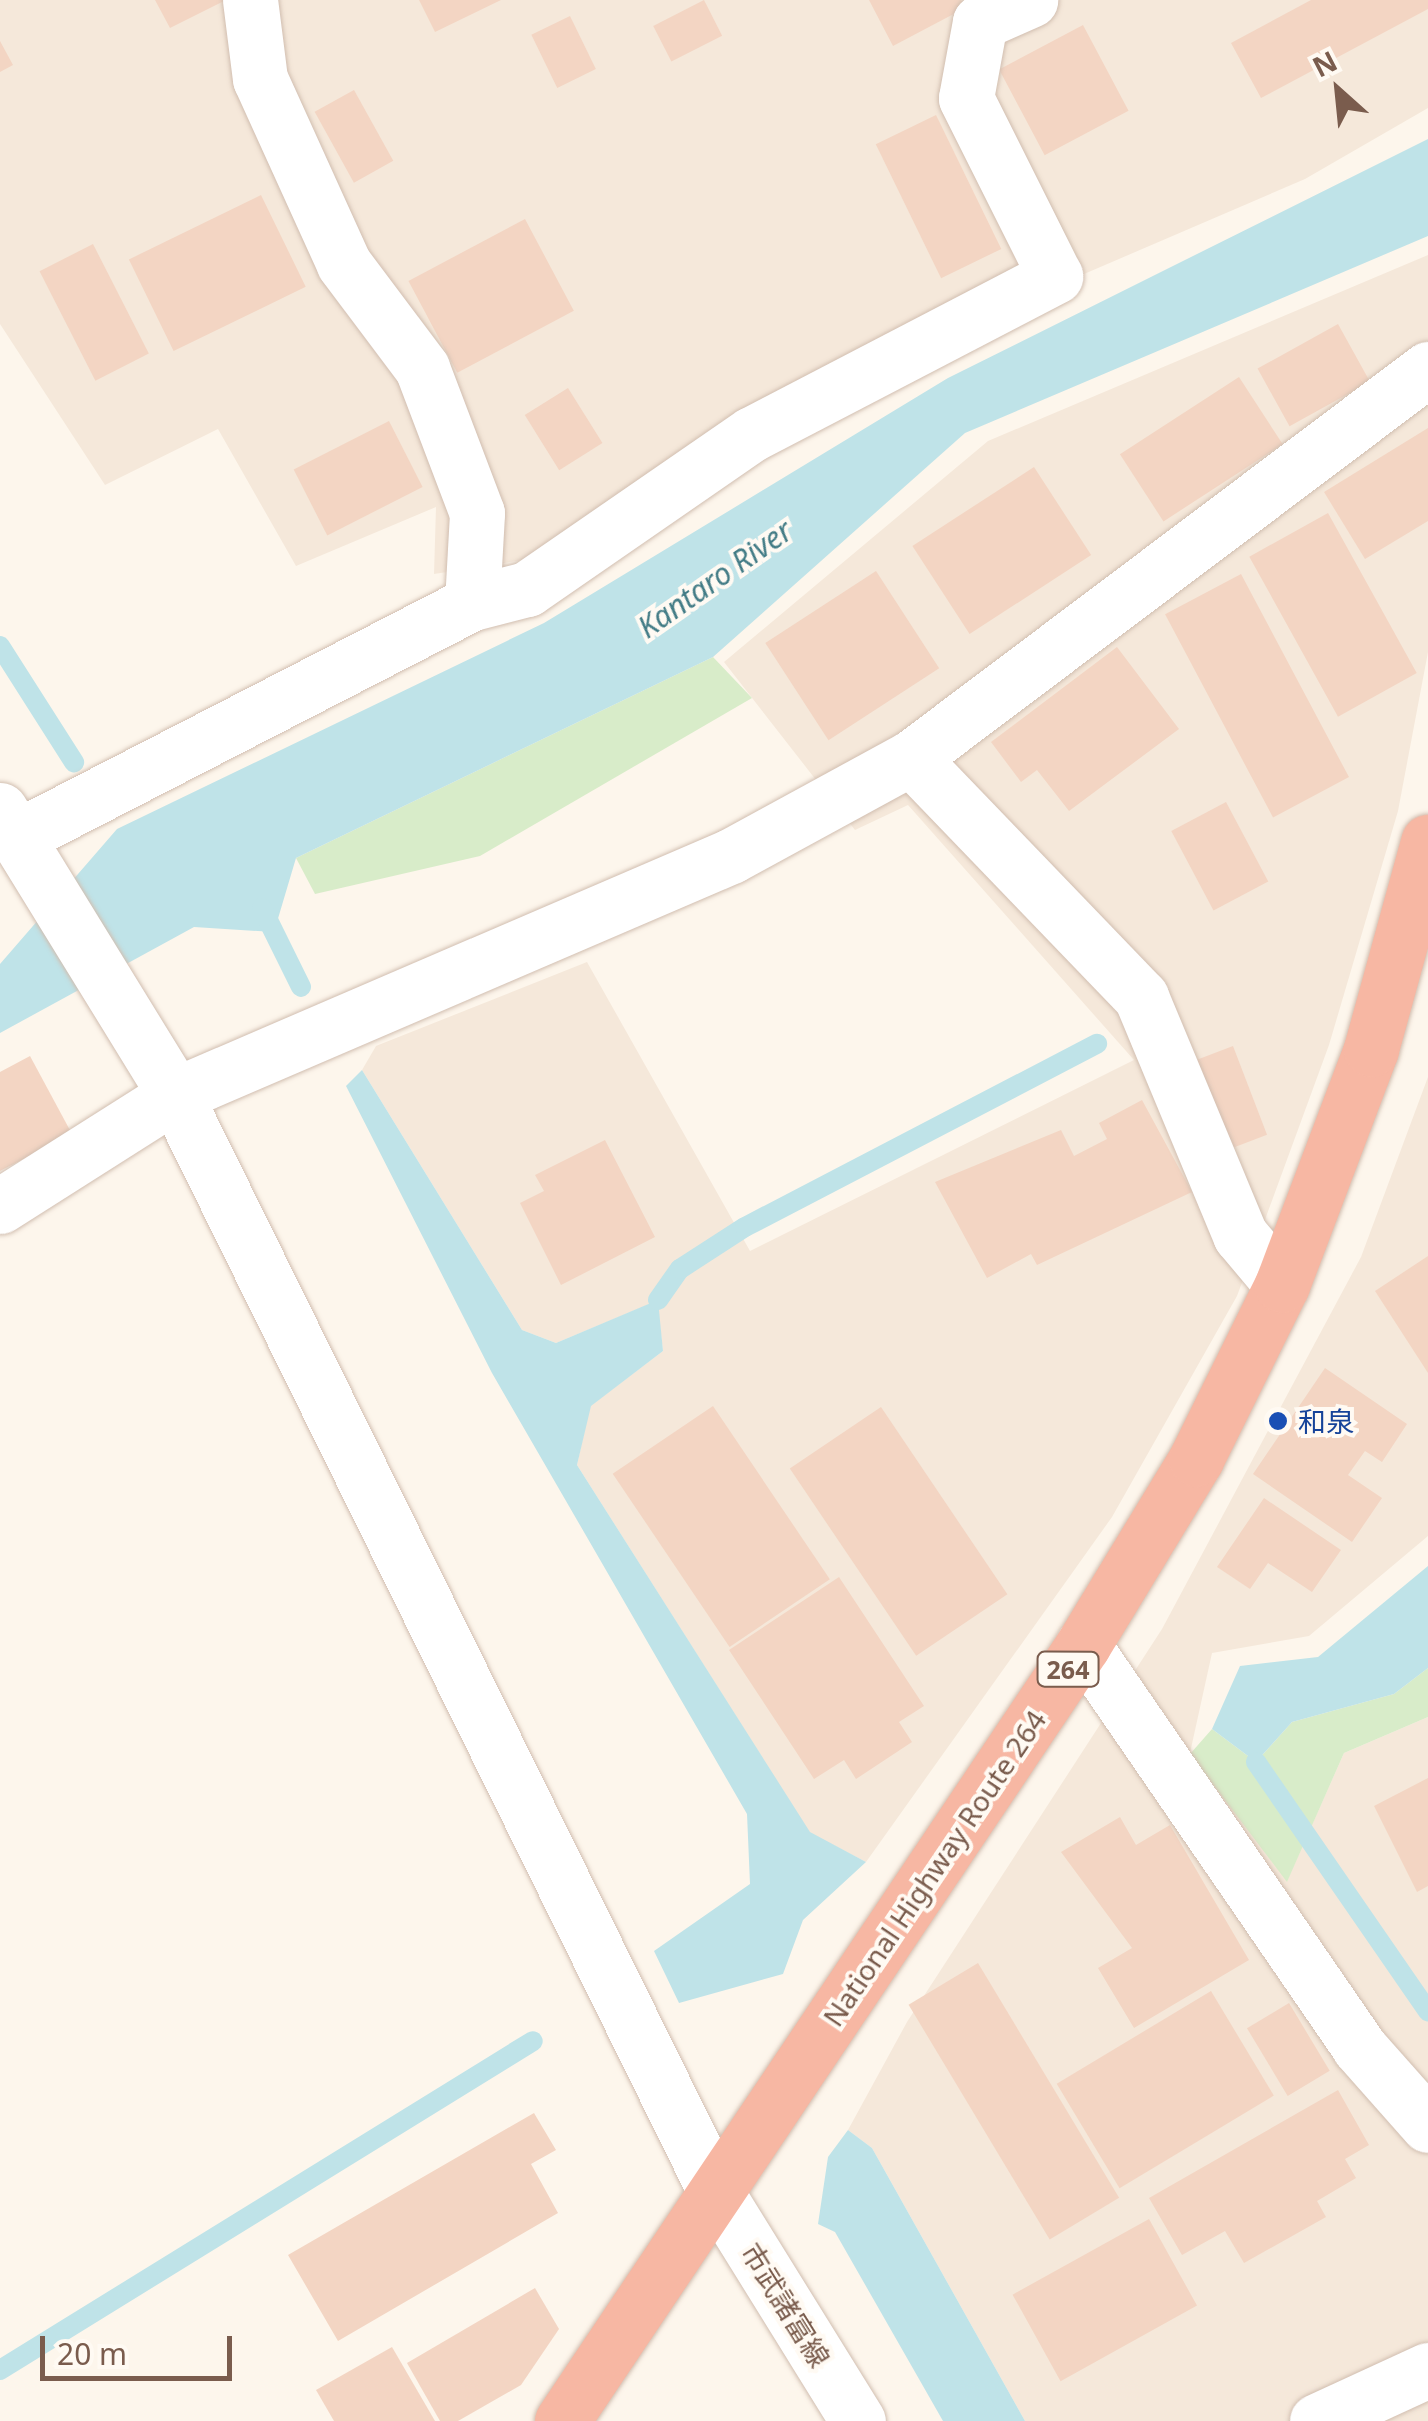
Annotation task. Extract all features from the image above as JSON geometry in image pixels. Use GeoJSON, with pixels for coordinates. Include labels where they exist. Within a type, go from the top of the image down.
{"type":"FeatureCollection","features":[{"type":"Feature","properties":{"kind":"highway","name":"National Highway Route 264"},"geometry":{"type":"LineString","coordinates":[[562,2421],[714,2189],[1083,1645],[1196,1459],[1282,1285],[1371,1049],[1428,842]]}},
{"type":"Feature","properties":{"kind":"street"},"geometry":{"type":"LineString","coordinates":[[250,0],[260,79],[344,264],[422,368],[478,513],[472,602]]}},
{"type":"Feature","properties":{"kind":"street"},"geometry":{"type":"LineString","coordinates":[[19,839],[472,602],[527,588],[752,434],[1055,276],[966,98],[980,22],[1030,0]]}},
{"type":"Feature","properties":{"kind":"street"},"geometry":{"type":"LineString","coordinates":[[0,1206],[175,1095],[731,856],[911,758],[1428,369]]}},
{"type":"Feature","properties":{"kind":"street"},"geometry":{"type":"LineString","coordinates":[[911,758],[1141,998],[1240,1235],[1282,1285]]}},
{"type":"Feature","properties":{"kind":"street","name":"市武諸富線"},"geometry":{"type":"LineString","coordinates":[[19,839],[175,1095],[714,2189],[858,2421]]}},
{"type":"Feature","properties":{"kind":"street"},"geometry":{"type":"LineString","coordinates":[[1083,1645],[1359,2047],[1428,2125]]}},
{"type":"Feature","properties":{"kind":"street"},"geometry":{"type":"LineString","coordinates":[[1317,2421],[1428,2370]]}},
{"type":"Feature","properties":{"kind":"shaded area"},"geometry":{"type":"Polygon","coordinates":[[[0,0],[1428,0],[1428,108],[1305,179],[726,428],[529,559],[434,574],[436,507],[296,566],[218,429],[105,485],[0,324],[0,0]]]}},
{"type":"Feature","properties":{"kind":"shaded area"},"geometry":{"type":"Polygon","coordinates":[[[1428,255],[1428,652],[1398,811],[1329,1045],[1237,1296],[1112,1517],[866,1862],[810,1833],[577,1465],[590,1406],[663,1351],[657,1301],[556,1343],[522,1330],[362,1070],[376,1046],[587,962],[750,1251],[1134,1060],[908,805],[855,830],[724,662],[988,441],[1428,255]]]}},
{"type":"Feature","properties":{"kind":"shaded area"},"geometry":{"type":"Polygon","coordinates":[[[1428,1077],[1428,1536],[1309,1636],[1212,1653],[1190,1753],[1287,1881],[1344,1753],[1428,1717],[1428,2421],[1025,2421],[872,2148],[848,2130],[907,2022],[1162,1629],[1361,1257],[1428,1077]]]}},
{"type":"Feature","properties":{"kind":"green space"},"geometry":{"type":"Polygon","coordinates":[[[713,657],[752,698],[480,856],[315,894],[296,858],[713,657]]]}},
{"type":"Feature","properties":{"kind":"green space"},"geometry":{"type":"Polygon","coordinates":[[[1428,1668],[1428,1717],[1344,1753],[1287,1882],[1190,1754],[1212,1729],[1256,1762],[1292,1722],[1394,1694],[1428,1668]]]}},
{"type":"Feature","properties":{"kind":"water","name":"Kantaro River"},"geometry":{"type":"Polygon","coordinates":[[[1428,139],[1428,236],[965,433],[713,657],[296,858],[274,932],[194,927],[0,1033],[0,964],[117,829],[544,623],[948,378],[1428,139]]]}},
{"type":"Feature","properties":{"kind":"water"},"geometry":{"type":"Polygon","coordinates":[[[362,1070],[522,1330],[556,1343],[658,1300],[663,1351],[591,1406],[577,1465],[810,1832],[866,1862],[803,1920],[783,1974],[679,2003],[654,1951],[750,1884],[747,1814],[492,1373],[346,1086],[362,1070]]]}},
{"type":"Feature","properties":{"kind":"water"},"geometry":{"type":"Polygon","coordinates":[[[1428,1566],[1428,1668],[1394,1694],[1292,1722],[1256,1762],[1212,1729],[1240,1666],[1318,1657],[1428,1566]]]}},
{"type":"Feature","properties":{"kind":"water"},"geometry":{"type":"Polygon","coordinates":[[[848,2130],[872,2148],[1025,2421],[943,2421],[835,2232],[818,2224],[828,2157],[848,2130]]]}},
{"type":"Feature","properties":{"kind":"building"},"geometry":{"type":"Polygon","coordinates":[[[155,0],[226,0],[170,28],[155,0]]]}},
{"type":"Feature","properties":{"kind":"building"},"geometry":{"type":"Polygon","coordinates":[[[419,0],[501,0],[435,32],[419,0]]]}},
{"type":"Feature","properties":{"kind":"building"},"geometry":{"type":"Polygon","coordinates":[[[704,0],[722,36],[671,62],[653,26],[704,0]]]}},
{"type":"Feature","properties":{"kind":"building"},"geometry":{"type":"Polygon","coordinates":[[[869,0],[961,0],[965,8],[893,46],[869,0]]]}},
{"type":"Feature","properties":{"kind":"building"},"geometry":{"type":"Polygon","coordinates":[[[1311,0],[1428,0],[1428,9],[1261,98],[1231,43],[1311,0]]]}},
{"type":"Feature","properties":{"kind":"building"},"geometry":{"type":"Polygon","coordinates":[[[570,16],[596,69],[557,88],[531,35],[570,16]]]}},
{"type":"Feature","properties":{"kind":"building"},"geometry":{"type":"Polygon","coordinates":[[[1083,25],[1129,111],[1045,155],[999,70],[1083,25]]]}},
{"type":"Feature","properties":{"kind":"building"},"geometry":{"type":"Polygon","coordinates":[[[0,41],[13,65],[0,72],[0,41]]]}},
{"type":"Feature","properties":{"kind":"building"},"geometry":{"type":"Polygon","coordinates":[[[354,90],[393,161],[354,183],[315,112],[354,90]]]}},
{"type":"Feature","properties":{"kind":"building"},"geometry":{"type":"Polygon","coordinates":[[[936,115],[1001,249],[941,278],[876,144],[936,115]]]}},
{"type":"Feature","properties":{"kind":"building"},"geometry":{"type":"Polygon","coordinates":[[[261,195],[306,287],[174,351],[129,259],[261,195]]]}},
{"type":"Feature","properties":{"kind":"building"},"geometry":{"type":"Polygon","coordinates":[[[525,219],[574,311],[457,373],[408,281],[525,219]]]}},
{"type":"Feature","properties":{"kind":"building"},"geometry":{"type":"Polygon","coordinates":[[[93,244],[149,354],[95,381],[40,271],[93,244]]]}},
{"type":"Feature","properties":{"kind":"building"},"geometry":{"type":"Polygon","coordinates":[[[1338,324],[1370,382],[1290,426],[1258,369],[1338,324]]]}},
{"type":"Feature","properties":{"kind":"building"},"geometry":{"type":"Polygon","coordinates":[[[1239,377],[1283,444],[1163,521],[1120,454],[1239,377]]]}},
{"type":"Feature","properties":{"kind":"building"},"geometry":{"type":"Polygon","coordinates":[[[568,388],[602,443],[559,470],[525,415],[568,388]]]}},
{"type":"Feature","properties":{"kind":"building"},"geometry":{"type":"Polygon","coordinates":[[[389,421],[423,487],[327,536],[294,470],[389,421]]]}},
{"type":"Feature","properties":{"kind":"building"},"geometry":{"type":"Polygon","coordinates":[[[1428,428],[1428,521],[1365,559],[1324,492],[1428,428]]]}},
{"type":"Feature","properties":{"kind":"building"},"geometry":{"type":"Polygon","coordinates":[[[1034,467],[1091,555],[970,634],[912,546],[1034,467]]]}},
{"type":"Feature","properties":{"kind":"building"},"geometry":{"type":"Polygon","coordinates":[[[1328,513],[1417,673],[1338,717],[1249,557],[1328,513]]]}},
{"type":"Feature","properties":{"kind":"building"},"geometry":{"type":"Polygon","coordinates":[[[876,571],[939,668],[828,740],[765,643],[876,571]]]}},
{"type":"Feature","properties":{"kind":"building"},"geometry":{"type":"Polygon","coordinates":[[[1241,574],[1349,777],[1273,817],[1165,614],[1241,574]]]}},
{"type":"Feature","properties":{"kind":"building"},"geometry":{"type":"Polygon","coordinates":[[[1117,647],[1179,729],[1069,811],[1037,770],[1021,782],[991,742],[1117,647]]]}},
{"type":"Feature","properties":{"kind":"building"},"geometry":{"type":"Polygon","coordinates":[[[1226,802],[1268,881],[1214,911],[1171,831],[1226,802]]]}},
{"type":"Feature","properties":{"kind":"building"},"geometry":{"type":"Polygon","coordinates":[[[1233,1046],[1267,1135],[1230,1149],[1196,1060],[1233,1046]]]}},
{"type":"Feature","properties":{"kind":"building"},"geometry":{"type":"Polygon","coordinates":[[[30,1056],[72,1134],[0,1171],[0,1072],[30,1056]]]}},
{"type":"Feature","properties":{"kind":"building"},"geometry":{"type":"Polygon","coordinates":[[[1142,1100],[1192,1192],[1037,1265],[1031,1254],[987,1278],[935,1182],[1061,1130],[1074,1156],[1107,1139],[1099,1123],[1142,1100]]]}},
{"type":"Feature","properties":{"kind":"building"},"geometry":{"type":"Polygon","coordinates":[[[605,1140],[655,1237],[561,1285],[520,1203],[544,1191],[535,1175],[605,1140]]]}},
{"type":"Feature","properties":{"kind":"building"},"geometry":{"type":"Polygon","coordinates":[[[1428,1256],[1428,1373],[1375,1291],[1428,1256]]]}},
{"type":"Feature","properties":{"kind":"building"},"geometry":{"type":"Polygon","coordinates":[[[1325,1368],[1407,1424],[1382,1462],[1365,1451],[1348,1475],[1382,1498],[1352,1542],[1253,1474],[1325,1368]]]}},
{"type":"Feature","properties":{"kind":"building"},"geometry":{"type":"Polygon","coordinates":[[[713,1406],[830,1579],[730,1647],[613,1474],[713,1406]]]}},
{"type":"Feature","properties":{"kind":"building"},"geometry":{"type":"Polygon","coordinates":[[[881,1407],[1007,1594],[916,1656],[790,1469],[881,1407]]]}},
{"type":"Feature","properties":{"kind":"building"},"geometry":{"type":"Polygon","coordinates":[[[1264,1498],[1341,1550],[1312,1592],[1268,1563],[1250,1589],[1217,1567],[1264,1498]]]}},
{"type":"Feature","properties":{"kind":"building"},"geometry":{"type":"Polygon","coordinates":[[[839,1577],[924,1706],[899,1722],[912,1742],[856,1779],[844,1760],[814,1779],[729,1650],[839,1577]]]}},
{"type":"Feature","properties":{"kind":"building"},"geometry":{"type":"Polygon","coordinates":[[[1428,1778],[1428,1886],[1417,1892],[1374,1806],[1428,1778]]]}},
{"type":"Feature","properties":{"kind":"building"},"geometry":{"type":"Polygon","coordinates":[[[1120,1817],[1136,1845],[1170,1825],[1249,1960],[1134,2028],[1098,1968],[1132,1948],[1061,1852],[1120,1817]]]}},
{"type":"Feature","properties":{"kind":"building"},"geometry":{"type":"Polygon","coordinates":[[[978,1963],[1119,2198],[1050,2240],[909,2005],[978,1963]]]}},
{"type":"Feature","properties":{"kind":"building"},"geometry":{"type":"Polygon","coordinates":[[[1211,1991],[1274,2096],[1120,2188],[1057,2084],[1211,1991]]]}},
{"type":"Feature","properties":{"kind":"building"},"geometry":{"type":"Polygon","coordinates":[[[1289,2003],[1330,2071],[1288,2096],[1247,2028],[1289,2003]]]}},
{"type":"Feature","properties":{"kind":"building"},"geometry":{"type":"Polygon","coordinates":[[[1338,2090],[1369,2145],[1345,2159],[1356,2178],[1317,2201],[1326,2217],[1244,2263],[1225,2231],[1182,2255],[1149,2198],[1338,2090]]]}},
{"type":"Feature","properties":{"kind":"building"},"geometry":{"type":"Polygon","coordinates":[[[534,2113],[556,2150],[531,2164],[558,2213],[338,2341],[288,2255],[534,2113]]]}},
{"type":"Feature","properties":{"kind":"building"},"geometry":{"type":"Polygon","coordinates":[[[1149,2219],[1197,2306],[1061,2381],[1013,2295],[1149,2219]]]}},
{"type":"Feature","properties":{"kind":"building"},"geometry":{"type":"Polygon","coordinates":[[[535,2288],[559,2329],[521,2385],[458,2421],[440,2421],[407,2363],[535,2288]]]}},
{"type":"Feature","properties":{"kind":"building"},"geometry":{"type":"Polygon","coordinates":[[[392,2347],[435,2421],[334,2421],[316,2390],[392,2347]]]}},
{"type":"Feature","properties":{"kind":"waterway"},"geometry":{"type":"LineString","coordinates":[[0,646],[74,762]]}},
{"type":"Feature","properties":{"kind":"waterway"},"geometry":{"type":"LineString","coordinates":[[262,908],[301,987]]}},
{"type":"Feature","properties":{"kind":"waterway"},"geometry":{"type":"LineString","coordinates":[[658,1300],[680,1269],[745,1227],[1097,1044]]}},
{"type":"Feature","properties":{"kind":"waterway"},"geometry":{"type":"LineString","coordinates":[[1256,1762],[1428,2011]]}},
{"type":"Feature","properties":{"kind":"waterway"},"geometry":{"type":"LineString","coordinates":[[0,2370],[533,2041]]}},
{"type":"Feature","properties":{"kind":"place","name":"和泉"},"geometry":{"type":"Point","coordinates":[1278,1421]}}]}
